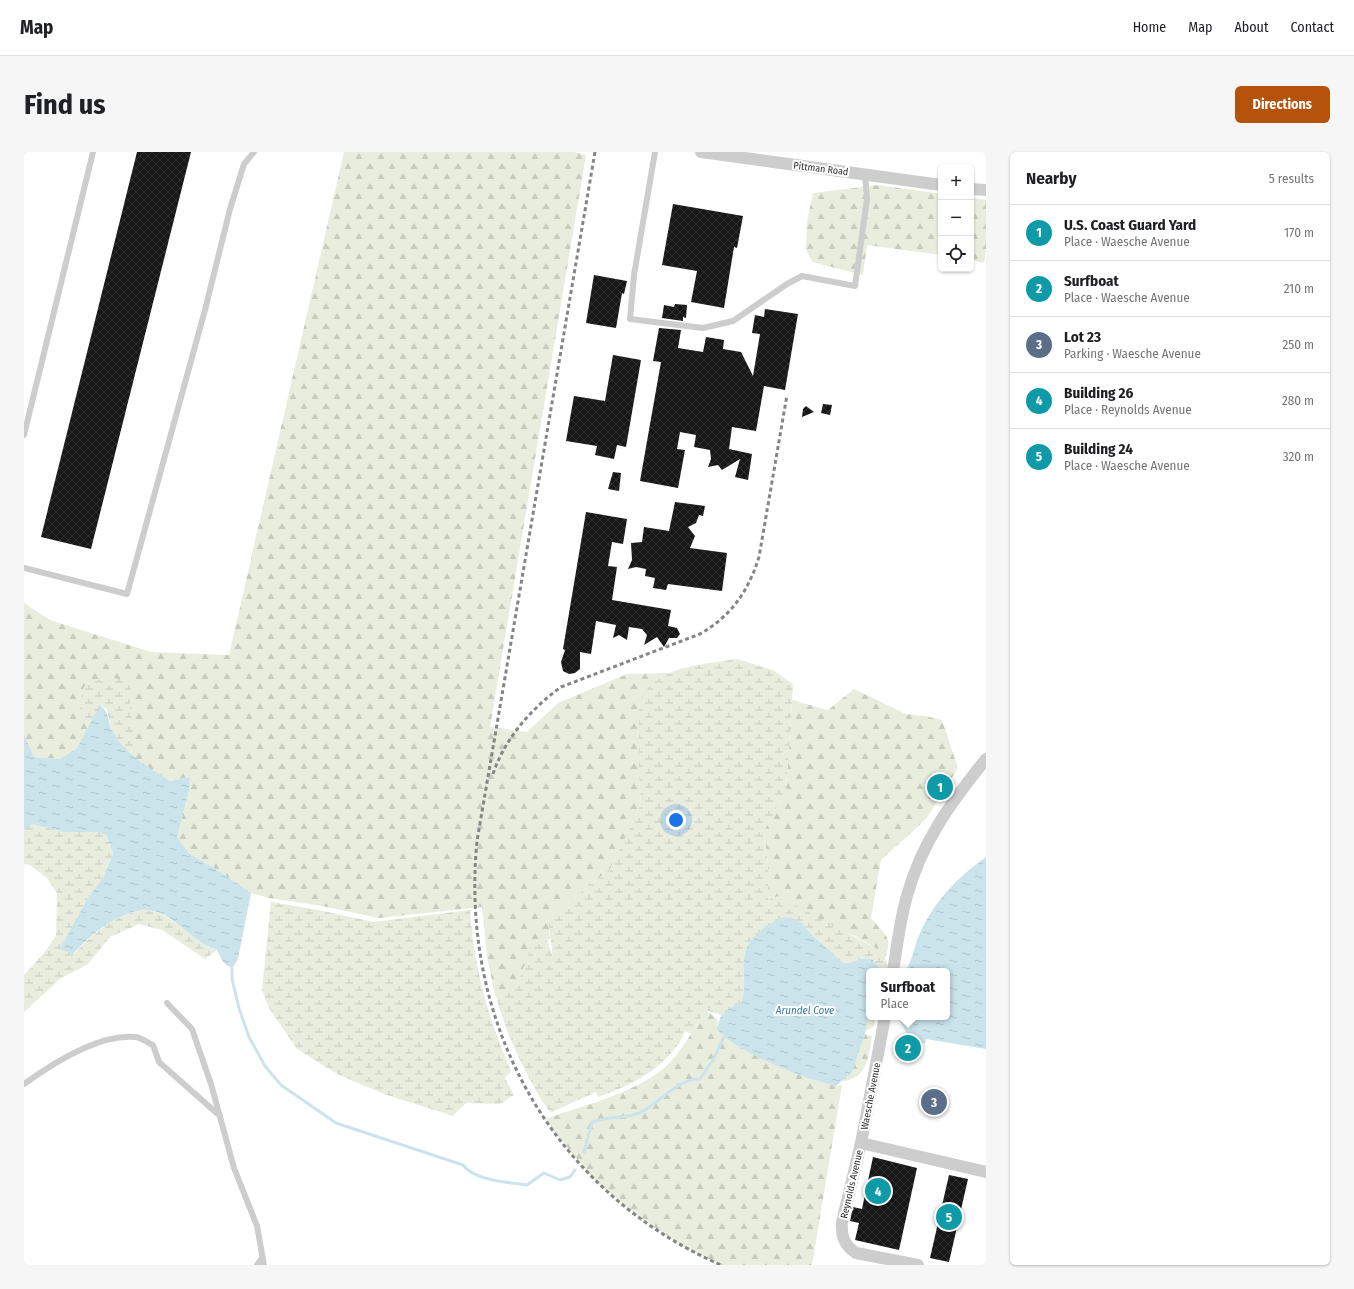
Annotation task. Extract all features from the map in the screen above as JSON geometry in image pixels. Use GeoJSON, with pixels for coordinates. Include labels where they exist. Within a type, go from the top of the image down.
{"type":"FeatureCollection","features":[{"type":"Feature","properties":{"kind":"street","name":"Pittman Road"},"geometry":{"type":"LineString","coordinates":[[701,152],[865,173],[938,185]]}},
{"type":"Feature","properties":{"kind":"street"},"geometry":{"type":"LineString","coordinates":[[974,190],[986,190]]}},
{"type":"Feature","properties":{"kind":"street"},"geometry":{"type":"LineString","coordinates":[[893,968],[907,896],[925,847],[957,795],[986,759]]}},
{"type":"Feature","properties":{"kind":"street","name":"Waesche Avenue"},"geometry":{"type":"LineString","coordinates":[[884,1020],[861,1143],[986,1172]]}},
{"type":"Feature","properties":{"kind":"street","name":"Reynolds Avenue"},"geometry":{"type":"LineString","coordinates":[[861,1143],[842,1222],[841,1233],[844,1242],[856,1253],[918,1265]]}},
{"type":"Feature","properties":{"kind":"lane"},"geometry":{"type":"LineString","coordinates":[[24,435],[93,152]]}},
{"type":"Feature","properties":{"kind":"lane"},"geometry":{"type":"LineString","coordinates":[[24,568],[127,594],[205,310],[230,209],[244,164],[254,152]]}},
{"type":"Feature","properties":{"kind":"lane"},"geometry":{"type":"LineString","coordinates":[[655,152],[634,275],[630,319],[703,328],[733,321],[787,284],[802,276],[855,286],[867,199],[865,173]]}},
{"type":"Feature","properties":{"kind":"lane"},"geometry":{"type":"LineString","coordinates":[[167,1003],[192,1029],[212,1084],[234,1168],[257,1226],[264,1265]]}},
{"type":"Feature","properties":{"kind":"lane"},"geometry":{"type":"LineString","coordinates":[[24,1084],[71,1053],[118,1038],[137,1037],[153,1045],[159,1062],[220,1116]]}},
{"type":"Feature","properties":{"kind":"lane"},"geometry":{"type":"LineString","coordinates":[[257,1265],[262,1258]]}},
{"type":"Feature","properties":{"kind":"green space"},"geometry":{"type":"Polygon","coordinates":[[[344,152],[574,152],[586,155],[490,727],[527,732],[558,703],[627,674],[668,673],[658,679],[639,706],[639,773],[641,804],[610,869],[548,919],[550,939],[546,940],[524,969],[516,987],[501,992],[494,990],[487,957],[482,907],[379,918],[322,906],[269,898],[251,893],[189,853],[177,837],[189,791],[190,777],[170,781],[130,756],[136,738],[130,709],[132,681],[80,701],[88,729],[77,748],[60,759],[34,757],[24,738],[24,603],[50,620],[151,652],[229,655],[344,152]]]}},
{"type":"Feature","properties":{"kind":"green space"},"geometry":{"type":"Polygon","coordinates":[[[878,185],[938,194],[938,255],[867,245],[863,275],[812,262],[806,249],[807,222],[813,193],[878,185]]]}},
{"type":"Feature","properties":{"kind":"green space"},"geometry":{"type":"Polygon","coordinates":[[[974,198],[986,200],[986,250],[984,263],[974,261],[974,198]]]}},
{"type":"Feature","properties":{"kind":"green space"},"geometry":{"type":"Polygon","coordinates":[[[737,659],[773,670],[793,684],[786,791],[764,831],[768,864],[768,900],[778,896],[875,948],[888,949],[885,959],[888,968],[880,968],[872,959],[844,963],[828,952],[801,923],[867,1020],[865,1034],[852,1072],[836,1086],[791,1071],[755,1055],[726,1037],[717,1029],[721,1015],[706,1010],[691,1034],[685,1031],[671,1054],[649,1073],[624,1087],[598,1097],[596,1092],[552,1112],[549,1111],[532,1083],[517,1053],[504,1022],[494,990],[501,992],[516,987],[532,945],[547,940],[553,957],[548,919],[610,869],[641,804],[639,773],[639,712],[643,697],[651,685],[676,670],[707,663],[737,659]]]}},
{"type":"Feature","properties":{"kind":"green space"},"geometry":{"type":"Polygon","coordinates":[[[107,677],[132,681],[130,709],[136,738],[130,756],[112,731],[107,710],[101,705],[88,729],[80,701],[85,684],[107,677]]]}},
{"type":"Feature","properties":{"kind":"green space"},"geometry":{"type":"Polygon","coordinates":[[[854,689],[906,714],[942,720],[958,768],[926,819],[881,860],[871,918],[886,936],[888,940],[888,949],[875,948],[855,936],[768,900],[768,864],[764,831],[786,791],[792,700],[828,710],[854,689]]]}},
{"type":"Feature","properties":{"kind":"green space"},"geometry":{"type":"Polygon","coordinates":[[[32,824],[64,832],[100,832],[107,836],[113,854],[104,876],[89,896],[61,949],[74,954],[92,937],[114,920],[127,914],[139,911],[151,911],[170,919],[203,944],[217,950],[205,959],[162,930],[139,924],[110,937],[88,964],[60,979],[24,1012],[24,975],[44,953],[56,936],[57,893],[47,878],[30,865],[24,864],[24,830],[32,824]]]}},
{"type":"Feature","properties":{"kind":"green space"},"geometry":{"type":"Polygon","coordinates":[[[271,902],[374,922],[470,910],[475,952],[483,992],[495,1032],[511,1071],[505,1078],[514,1095],[500,1104],[466,1103],[453,1116],[384,1094],[339,1075],[297,1049],[269,1008],[262,990],[271,902]]]}},
{"type":"Feature","properties":{"kind":"green space"},"geometry":{"type":"Polygon","coordinates":[[[706,1010],[718,1020],[717,1029],[836,1086],[842,1085],[812,1265],[721,1265],[685,1248],[639,1217],[595,1180],[545,1119],[621,1093],[650,1078],[669,1064],[675,1057],[706,1010]]]}},
{"type":"Feature","properties":{"kind":"green space"},"geometry":{"type":"Polygon","coordinates":[[[867,1020],[875,1020],[874,1026],[865,1031],[867,1020]]]}},
{"type":"Feature","properties":{"kind":"green space"},"geometry":{"type":"Polygon","coordinates":[[[865,1034],[872,1036],[870,1051],[865,1066],[856,1077],[850,1080],[841,1081],[854,1066],[865,1034]]]}},
{"type":"Feature","properties":{"kind":"water"},"geometry":{"type":"Polygon","coordinates":[[[100,705],[106,712],[111,728],[119,741],[138,760],[170,781],[190,777],[189,791],[177,837],[189,853],[251,893],[238,959],[232,969],[223,962],[217,950],[203,944],[172,920],[154,911],[141,910],[128,913],[115,919],[81,945],[73,954],[60,949],[89,896],[104,876],[113,854],[107,836],[99,832],[64,832],[32,824],[24,830],[24,735],[34,757],[60,759],[77,748],[100,705]]]}},
{"type":"Feature","properties":{"kind":"water"},"geometry":{"type":"Polygon","coordinates":[[[986,857],[986,1054],[911,1041],[900,1020],[950,1020],[950,968],[907,968],[926,921],[948,890],[986,857]]]}},
{"type":"Feature","properties":{"kind":"water","name":"Arundel Cove"},"geometry":{"type":"Polygon","coordinates":[[[784,917],[792,918],[801,923],[843,963],[850,963],[860,959],[872,959],[880,968],[866,968],[866,1020],[868,1020],[865,1034],[852,1072],[836,1086],[772,1064],[740,1047],[717,1029],[720,1019],[725,1012],[742,1002],[744,987],[744,961],[748,946],[758,933],[784,917]]]}},
{"type":"Feature","properties":{"kind":"pier"},"geometry":{"type":"Polygon","coordinates":[[[926,1039],[986,1049],[986,1054],[925,1044],[926,1039]]]}},
{"type":"Feature","properties":{"kind":"building"},"geometry":{"type":"Polygon","coordinates":[[[137,152],[191,152],[91,549],[41,537],[137,152]]]}},
{"type":"Feature","properties":{"kind":"building"},"geometry":{"type":"Polygon","coordinates":[[[673,204],[743,216],[737,248],[734,247],[724,308],[691,302],[697,271],[662,265],[673,204]]]}},
{"type":"Feature","properties":{"kind":"building"},"geometry":{"type":"Polygon","coordinates":[[[594,275],[627,281],[624,294],[622,293],[616,328],[586,323],[594,275]]]}},
{"type":"Feature","properties":{"kind":"building"},"geometry":{"type":"Polygon","coordinates":[[[675,304],[687,305],[686,318],[683,317],[683,321],[662,318],[664,305],[674,307],[675,304]]]}},
{"type":"Feature","properties":{"kind":"building"},"geometry":{"type":"Polygon","coordinates":[[[765,309],[798,314],[785,390],[764,386],[756,431],[732,427],[729,449],[752,454],[748,480],[735,477],[740,459],[722,470],[718,465],[708,467],[711,459],[710,450],[694,447],[696,435],[680,432],[677,449],[685,450],[678,488],[640,481],[661,362],[653,361],[659,328],[681,330],[678,348],[703,352],[706,337],[724,340],[723,349],[741,352],[753,376],[760,334],[752,333],[755,315],[764,317],[765,309]]]}},
{"type":"Feature","properties":{"kind":"building"},"geometry":{"type":"Polygon","coordinates":[[[613,355],[641,360],[626,447],[617,445],[614,459],[595,455],[597,446],[566,441],[574,396],[605,401],[613,355]]]}},
{"type":"Feature","properties":{"kind":"building"},"geometry":{"type":"Polygon","coordinates":[[[823,404],[832,405],[830,415],[821,413],[823,404]]]}},
{"type":"Feature","properties":{"kind":"building"},"geometry":{"type":"Polygon","coordinates":[[[806,406],[814,412],[802,417],[803,409],[806,406]]]}},
{"type":"Feature","properties":{"kind":"building"},"geometry":{"type":"Polygon","coordinates":[[[613,472],[621,473],[619,491],[608,489],[613,472]]]}},
{"type":"Feature","properties":{"kind":"building"},"geometry":{"type":"Polygon","coordinates":[[[675,502],[705,506],[703,516],[699,515],[696,523],[688,527],[695,536],[690,548],[727,553],[722,591],[668,584],[666,590],[653,588],[655,578],[645,576],[646,569],[636,567],[628,569],[632,560],[631,543],[642,542],[644,527],[669,531],[675,502]]]}},
{"type":"Feature","properties":{"kind":"building"},"geometry":{"type":"Polygon","coordinates":[[[586,512],[627,519],[623,544],[612,542],[608,566],[617,567],[612,600],[671,610],[668,626],[677,628],[680,634],[677,638],[669,638],[664,647],[657,637],[644,645],[647,635],[642,629],[629,627],[627,640],[619,635],[613,638],[616,625],[596,621],[591,654],[580,652],[580,669],[575,673],[569,674],[563,671],[561,662],[565,650],[563,649],[586,512]]]}},
{"type":"Feature","properties":{"kind":"building"},"geometry":{"type":"Polygon","coordinates":[[[873,1157],[917,1168],[899,1250],[855,1240],[859,1223],[850,1221],[853,1207],[862,1209],[873,1157]]]}},
{"type":"Feature","properties":{"kind":"building"},"geometry":{"type":"Polygon","coordinates":[[[949,1175],[968,1179],[949,1262],[930,1258],[949,1175]]]}},
{"type":"Feature","properties":{"kind":"waterway"},"geometry":{"type":"LineString","coordinates":[[232,969],[232,979],[239,1008],[249,1037],[265,1066],[281,1085],[336,1123],[463,1165],[468,1170],[484,1178],[502,1182],[527,1185],[544,1173],[560,1180],[570,1177],[575,1170]]}},
{"type":"Feature","properties":{"kind":"waterway"},"geometry":{"type":"LineString","coordinates":[[584,1152],[592,1122],[639,1113],[651,1106],[671,1090],[693,1079],[700,1079],[713,1060],[724,1037]]}},
{"type":"Feature","properties":{"kind":"railway"},"geometry":{"type":"LineString","coordinates":[[595,152],[477,841],[475,908],[484,974],[502,1036],[529,1094],[565,1146],[609,1193],[661,1233],[721,1265]]}},
{"type":"Feature","properties":{"kind":"railway"},"geometry":{"type":"LineString","coordinates":[[493,774],[504,748],[520,725],[539,705],[561,687],[700,634],[721,619],[737,602],[750,581],[759,557],[787,395]]}},
{"type":"Feature","properties":{"kind":"place","name":"U.S. Coast Guard Yard"},"geometry":{"type":"Point","coordinates":[940,787]}},
{"type":"Feature","properties":{"kind":"place","name":"Surfboat"},"geometry":{"type":"Point","coordinates":[908,1048]}},
{"type":"Feature","properties":{"kind":"place","name":"Lot 23"},"geometry":{"type":"Point","coordinates":[934,1102]}},
{"type":"Feature","properties":{"kind":"place","name":"Building 26"},"geometry":{"type":"Point","coordinates":[878,1191]}},
{"type":"Feature","properties":{"kind":"place","name":"Building 24"},"geometry":{"type":"Point","coordinates":[949,1217]}}]}
